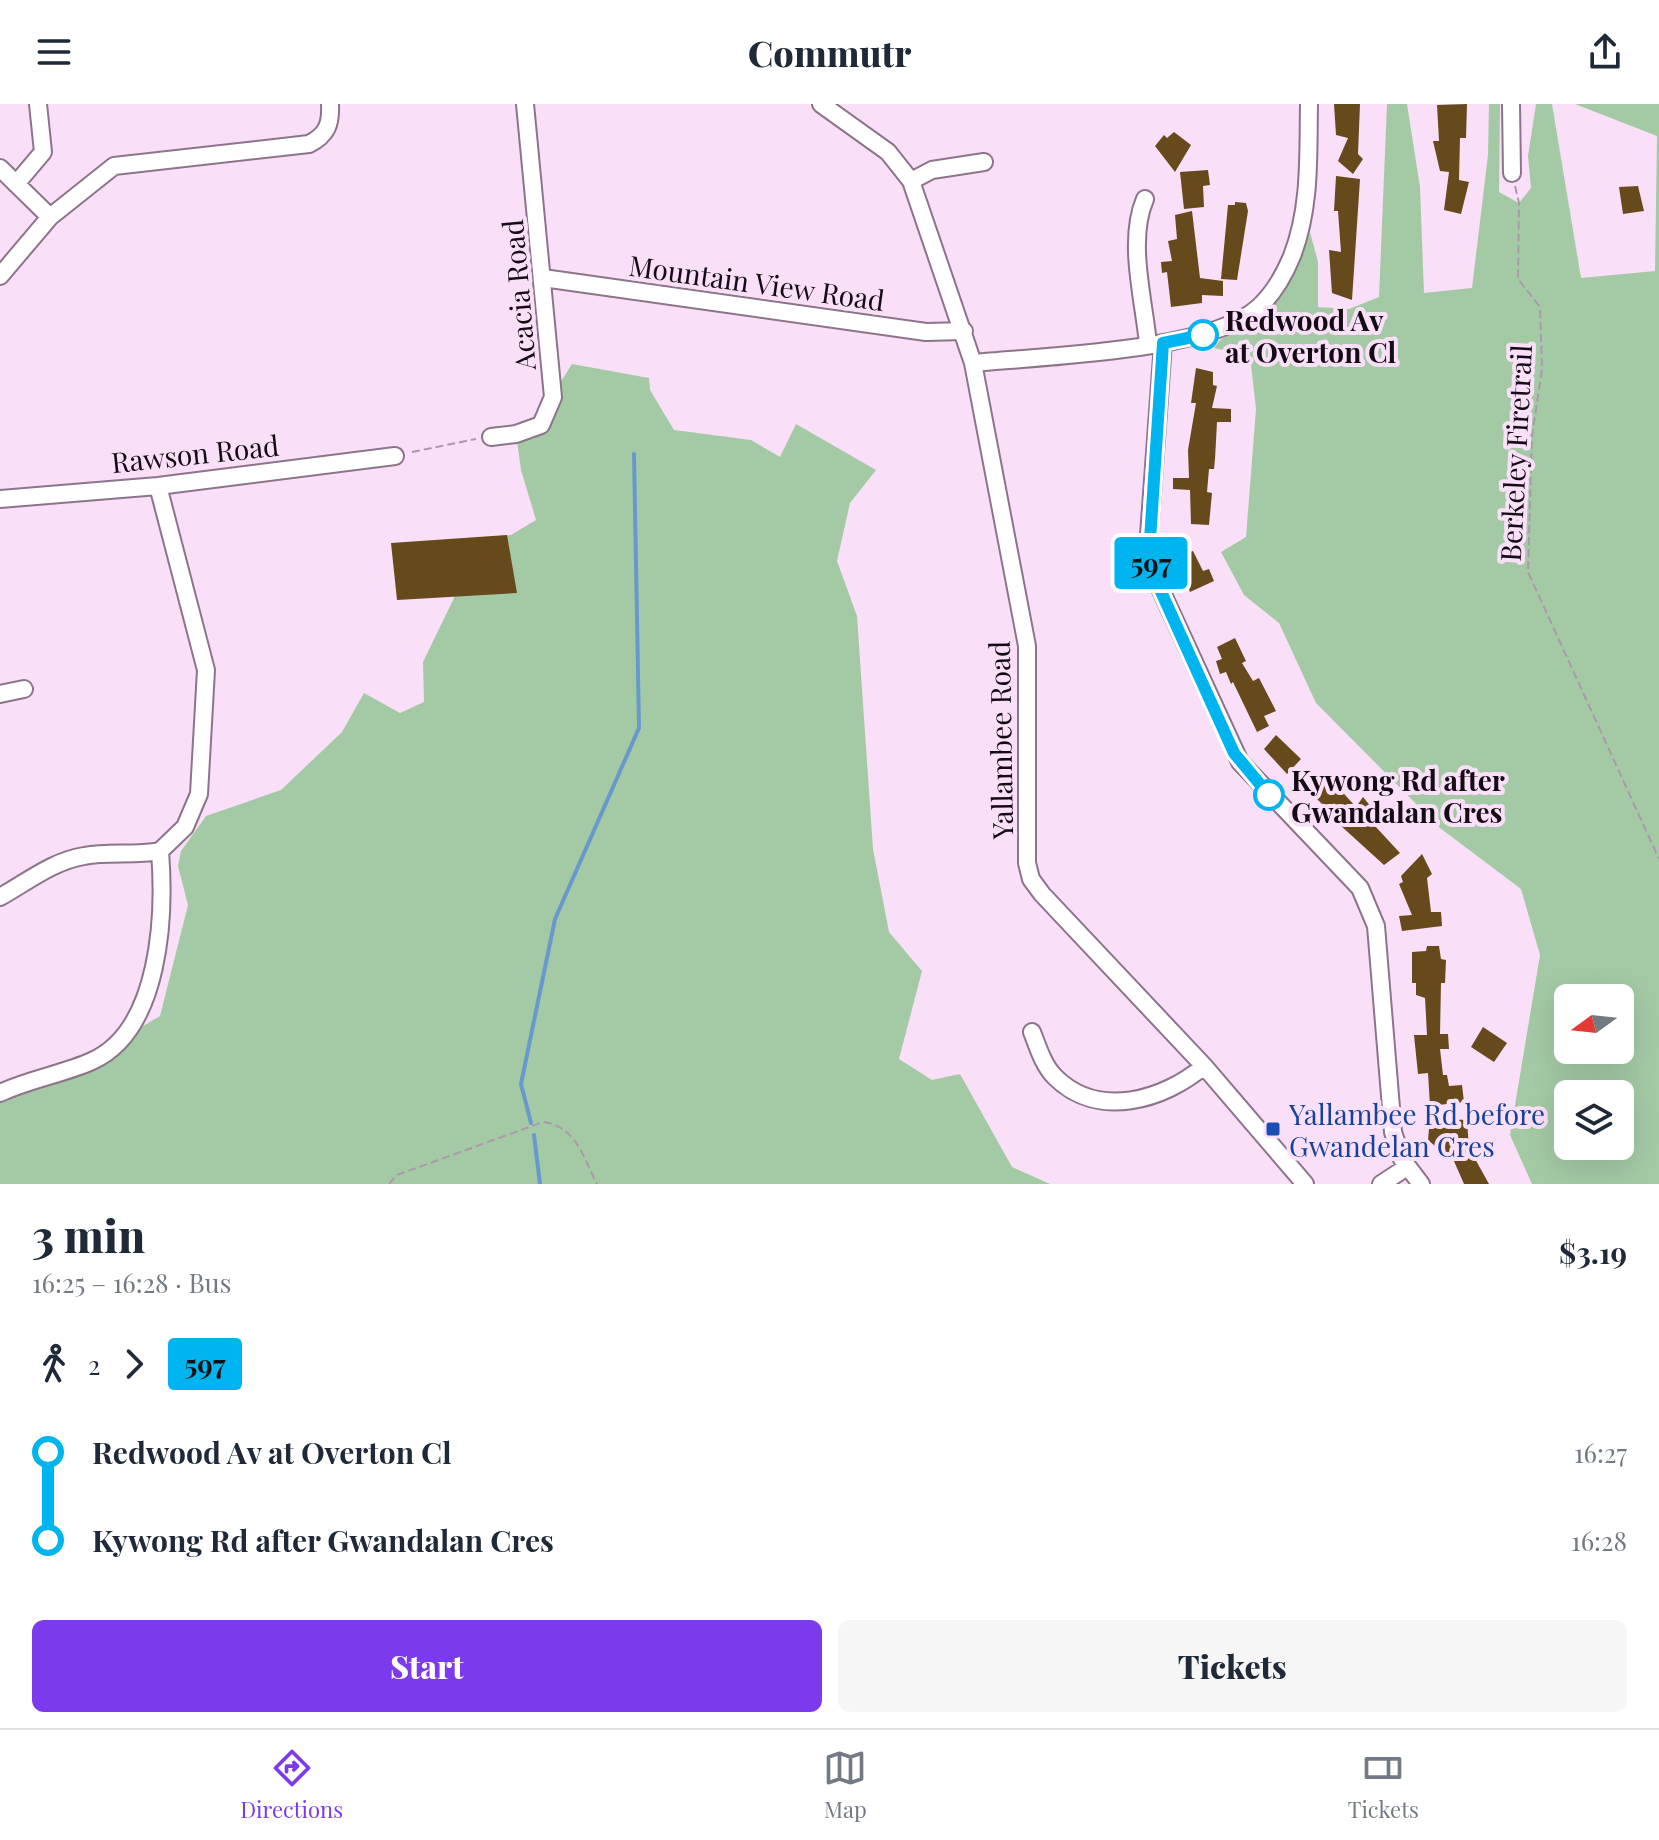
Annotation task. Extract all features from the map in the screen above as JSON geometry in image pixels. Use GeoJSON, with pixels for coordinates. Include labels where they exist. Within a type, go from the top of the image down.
{"type":"FeatureCollection","features":[{"type":"Feature","properties":{"kind":"street"},"geometry":{"type":"LineString","coordinates":[[16,184],[43,152],[38,104]]}},
{"type":"Feature","properties":{"kind":"street"},"geometry":{"type":"LineString","coordinates":[[0,276],[50,217],[99,175],[124,163],[309,144],[323,135],[329,126],[330,104]]}},
{"type":"Feature","properties":{"kind":"street","name":"Acacia Road"},"geometry":{"type":"LineString","coordinates":[[491,437],[516,434],[541,425],[548,417],[553,397],[525,104]]}},
{"type":"Feature","properties":{"kind":"street","name":"Yallambee Road"},"geometry":{"type":"LineString","coordinates":[[821,104],[888,152],[911,181],[973,363],[1027,646],[1028,871],[1042,894],[1204,1066],[1305,1184]]}},
{"type":"Feature","properties":{"kind":"street"},"geometry":{"type":"LineString","coordinates":[[973,363],[1156,344],[1203,335],[1241,319],[1259,307],[1292,257],[1305,203],[1309,104]]}},
{"type":"Feature","properties":{"kind":"street"},"geometry":{"type":"LineString","coordinates":[[1511,104],[1512,173]]}},
{"type":"Feature","properties":{"kind":"street"},"geometry":{"type":"LineString","coordinates":[[911,181],[932,170],[984,162]]}},
{"type":"Feature","properties":{"kind":"street"},"geometry":{"type":"LineString","coordinates":[[0,168],[50,217]]}},
{"type":"Feature","properties":{"kind":"street"},"geometry":{"type":"LineString","coordinates":[[1145,199],[1139,214],[1137,236],[1156,344],[1149,535],[1154,575],[1240,762],[1360,888],[1371,907],[1376,926],[1393,1132],[1407,1167],[1421,1184]]}},
{"type":"Feature","properties":{"kind":"street","name":"Mountain View Road"},"geometry":{"type":"LineString","coordinates":[[543,278],[926,332],[964,331]]}},
{"type":"Feature","properties":{"kind":"street","name":"Rawson Road"},"geometry":{"type":"LineString","coordinates":[[0,499],[158,486],[395,456]]}},
{"type":"Feature","properties":{"kind":"street"},"geometry":{"type":"LineString","coordinates":[[0,897],[58,863],[160,851],[185,827],[199,794],[206,670],[158,486]]}},
{"type":"Feature","properties":{"kind":"street"},"geometry":{"type":"LineString","coordinates":[[0,694],[24,689]]}},
{"type":"Feature","properties":{"kind":"street"},"geometry":{"type":"LineString","coordinates":[[0,1093],[95,1060],[123,1038],[141,1008],[154,966],[164,899],[160,851]]}},
{"type":"Feature","properties":{"kind":"street"},"geometry":{"type":"LineString","coordinates":[[1032,1032],[1053,1075],[1065,1085],[1108,1100],[1143,1100],[1160,1095],[1204,1066]]}},
{"type":"Feature","properties":{"kind":"street"},"geometry":{"type":"LineString","coordinates":[[1381,1184],[1407,1167]]}},
{"type":"Feature","properties":{"kind":"path","name":"Berkeley Firetrail"},"geometry":{"type":"LineString","coordinates":[[1512,173],[1519,203],[1518,279],[1540,307],[1542,369],[1532,436],[1528,572],[1659,859]]}},
{"type":"Feature","properties":{"kind":"path"},"geometry":{"type":"LineString","coordinates":[[395,456],[491,437]]}},
{"type":"Feature","properties":{"kind":"path"},"geometry":{"type":"LineString","coordinates":[[389,1184],[397,1175],[543,1122],[561,1124],[570,1132],[597,1184]]}},
{"type":"Feature","properties":{"kind":"green space"},"geometry":{"type":"Polygon","coordinates":[[[1387,104],[1407,104],[1420,187],[1424,293],[1472,288],[1488,155],[1489,104],[1500,104],[1499,192],[1519,203],[1531,188],[1528,156],[1536,104],[1552,104],[1581,278],[1655,271],[1657,136],[1575,104],[1659,104],[1659,1184],[1532,1184],[1510,1135],[1540,955],[1521,889],[1440,828],[1316,703],[1279,623],[1244,595],[1221,552],[1246,537],[1256,409],[1250,356],[1214,348],[1220,340],[1278,297],[1295,272],[1310,232],[1318,262],[1318,307],[1349,309],[1379,297],[1387,104]]]}},
{"type":"Feature","properties":{"kind":"green space"},"geometry":{"type":"Polygon","coordinates":[[[572,364],[649,378],[650,390],[674,430],[751,440],[780,457],[796,424],[876,470],[850,503],[837,561],[857,616],[873,849],[889,932],[922,971],[899,1059],[932,1080],[960,1074],[1012,1167],[1050,1184],[0,1184],[0,1093],[123,1038],[160,1016],[188,905],[178,866],[181,851],[206,816],[281,790],[342,732],[364,693],[400,713],[424,702],[423,662],[454,598],[459,540],[511,535],[536,520],[521,470],[516,434],[530,430],[572,364]]]}},
{"type":"Feature","properties":{"kind":"building"},"geometry":{"type":"Polygon","coordinates":[[[1334,104],[1360,104],[1358,154],[1363,159],[1353,174],[1338,161],[1348,138],[1336,135],[1334,104]]]}},
{"type":"Feature","properties":{"kind":"building"},"geometry":{"type":"Polygon","coordinates":[[[1467,104],[1466,138],[1460,138],[1459,180],[1469,182],[1461,214],[1444,210],[1449,172],[1440,171],[1433,141],[1439,141],[1437,105],[1467,104]]]}},
{"type":"Feature","properties":{"kind":"building"},"geometry":{"type":"Polygon","coordinates":[[[1174,132],[1191,145],[1175,172],[1155,146],[1164,135],[1167,138],[1174,132]]]}},
{"type":"Feature","properties":{"kind":"building"},"geometry":{"type":"Polygon","coordinates":[[[1208,170],[1210,185],[1203,186],[1204,207],[1184,209],[1180,172],[1208,170]]]}},
{"type":"Feature","properties":{"kind":"building"},"geometry":{"type":"Polygon","coordinates":[[[1336,176],[1360,179],[1352,300],[1332,293],[1329,250],[1341,252],[1338,211],[1334,211],[1336,176]]]}},
{"type":"Feature","properties":{"kind":"building"},"geometry":{"type":"Polygon","coordinates":[[[1638,186],[1644,211],[1623,214],[1619,187],[1638,186]]]}},
{"type":"Feature","properties":{"kind":"building"},"geometry":{"type":"Polygon","coordinates":[[[1235,202],[1246,203],[1248,211],[1237,280],[1221,279],[1228,205],[1235,205],[1235,202]]]}},
{"type":"Feature","properties":{"kind":"building"},"geometry":{"type":"Polygon","coordinates":[[[1192,211],[1200,278],[1223,281],[1223,296],[1202,295],[1202,303],[1171,307],[1167,272],[1162,273],[1161,262],[1172,261],[1168,241],[1177,239],[1175,215],[1192,211]]]}},
{"type":"Feature","properties":{"kind":"building"},"geometry":{"type":"Polygon","coordinates":[[[1196,368],[1213,372],[1213,385],[1217,386],[1212,408],[1231,409],[1231,422],[1217,422],[1214,469],[1209,469],[1207,492],[1212,493],[1209,525],[1191,524],[1190,490],[1173,489],[1173,478],[1189,478],[1188,450],[1196,403],[1191,403],[1196,368]]]}},
{"type":"Feature","properties":{"kind":"building"},"geometry":{"type":"Polygon","coordinates":[[[507,535],[517,593],[397,600],[391,543],[507,535]]]}},
{"type":"Feature","properties":{"kind":"building"},"geometry":{"type":"Polygon","coordinates":[[[1193,551],[1203,571],[1209,569],[1214,581],[1190,592],[1177,556],[1193,551]]]}},
{"type":"Feature","properties":{"kind":"building"},"geometry":{"type":"Polygon","coordinates":[[[1235,638],[1246,661],[1242,663],[1253,681],[1259,678],[1276,711],[1264,716],[1269,726],[1257,732],[1233,682],[1231,684],[1226,672],[1220,674],[1216,661],[1222,659],[1217,647],[1235,638]]]}},
{"type":"Feature","properties":{"kind":"building"},"geometry":{"type":"Polygon","coordinates":[[[1276,735],[1301,759],[1287,774],[1264,749],[1276,735]]]}},
{"type":"Feature","properties":{"kind":"building"},"geometry":{"type":"Polygon","coordinates":[[[1325,773],[1356,807],[1363,797],[1381,819],[1375,826],[1400,853],[1384,865],[1329,815],[1331,813],[1308,790],[1325,773]]]}},
{"type":"Feature","properties":{"kind":"building"},"geometry":{"type":"Polygon","coordinates":[[[1422,854],[1432,874],[1427,878],[1431,912],[1441,912],[1442,926],[1402,931],[1399,916],[1412,915],[1399,884],[1403,882],[1401,876],[1422,854]]]}},
{"type":"Feature","properties":{"kind":"building"},"geometry":{"type":"Polygon","coordinates":[[[1427,946],[1439,946],[1441,959],[1446,960],[1445,983],[1441,983],[1440,1034],[1448,1034],[1449,1049],[1440,1049],[1443,1075],[1447,1075],[1449,1086],[1462,1085],[1464,1102],[1430,1106],[1428,1073],[1418,1074],[1414,1035],[1427,1035],[1425,998],[1416,995],[1416,983],[1412,983],[1412,952],[1426,951],[1427,946]]]}},
{"type":"Feature","properties":{"kind":"building"},"geometry":{"type":"Polygon","coordinates":[[[1483,1027],[1507,1043],[1494,1062],[1471,1047],[1483,1027]]]}},
{"type":"Feature","properties":{"kind":"building"},"geometry":{"type":"Polygon","coordinates":[[[1430,1118],[1467,1120],[1469,1148],[1489,1184],[1464,1184],[1450,1152],[1442,1152],[1428,1140],[1430,1118]]]}},
{"type":"Feature","properties":{"kind":"waterway"},"geometry":{"type":"LineString","coordinates":[[531,1123],[521,1084],[555,919],[639,728],[634,454]]}},
{"type":"Feature","properties":{"kind":"waterway"},"geometry":{"type":"LineString","coordinates":[[534,1135],[540,1184]]}},
{"type":"Feature","properties":{"kind":"bus line","name":"597"},"geometry":{"type":"LineString","coordinates":[[1203,335],[1163,343],[1149,555],[1158,585],[1234,753],[1269,795]]}},
{"type":"Feature","properties":{"kind":"place","name":"Redwood Av at Overton Cl"},"geometry":{"type":"Point","coordinates":[1203,335]}},
{"type":"Feature","properties":{"kind":"place","name":"Kywong Rd after Gwandalan Cres"},"geometry":{"type":"Point","coordinates":[1269,795]}},
{"type":"Feature","properties":{"kind":"place","name":"Yallambee Rd before Gwandelan Cres"},"geometry":{"type":"Point","coordinates":[1273,1129]}}]}
